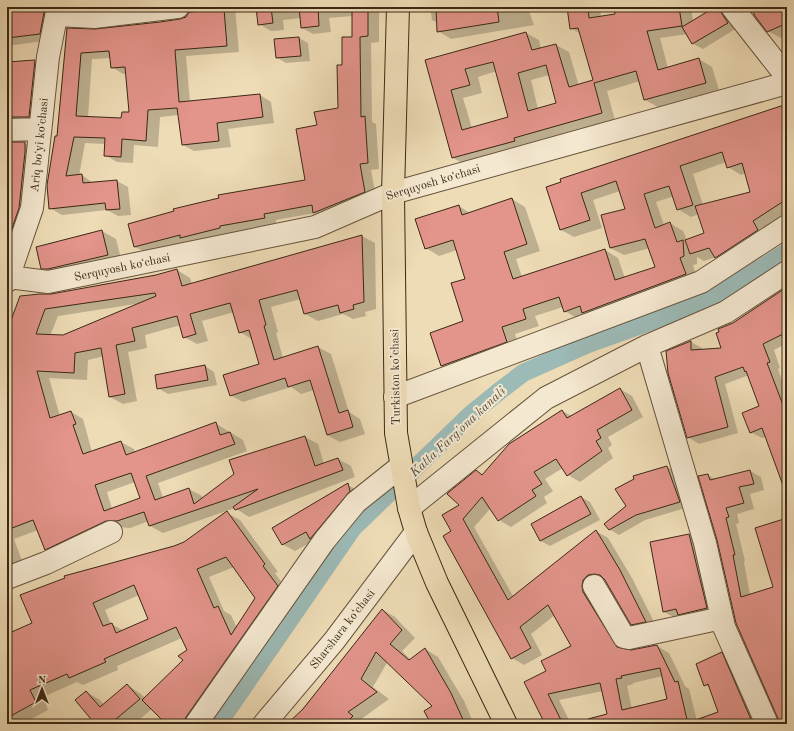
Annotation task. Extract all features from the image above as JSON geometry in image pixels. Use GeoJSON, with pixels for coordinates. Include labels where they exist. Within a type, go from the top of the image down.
{"type":"FeatureCollection","features":[{"type":"Feature","properties":{"kind":"main road","name":"Turkiston ko’chasi"},"geometry":{"type":"LineString","coordinates":[[398,7],[393,193],[395,397],[396,433],[400,467],[416,532],[437,583],[506,724]]}},
{"type":"Feature","properties":{"kind":"street"},"geometry":{"type":"LineString","coordinates":[[57,11],[94,16],[178,7]]}},
{"type":"Feature","properties":{"kind":"street"},"geometry":{"type":"LineString","coordinates":[[732,7],[787,77]]}},
{"type":"Feature","properties":{"kind":"street","name":"Ariq boʻyi koʻchasi"},"geometry":{"type":"LineString","coordinates":[[8,279],[32,208],[48,57],[57,11]]}},
{"type":"Feature","properties":{"kind":"street","name":"Serquyosh koʻchasi"},"geometry":{"type":"LineString","coordinates":[[8,279],[48,282],[315,227],[393,193],[787,83]]}},
{"type":"Feature","properties":{"kind":"street"},"geometry":{"type":"LineString","coordinates":[[7,130],[40,129]]}},
{"type":"Feature","properties":{"kind":"street"},"geometry":{"type":"LineString","coordinates":[[395,397],[701,282],[787,226]]}},
{"type":"Feature","properties":{"kind":"street"},"geometry":{"type":"LineString","coordinates":[[409,508],[546,398],[647,346],[726,312],[787,272]]}},
{"type":"Feature","properties":{"kind":"street"},"geometry":{"type":"LineString","coordinates":[[647,346],[705,543],[724,627],[767,724]]}},
{"type":"Feature","properties":{"kind":"street"},"geometry":{"type":"LineString","coordinates":[[196,724],[324,541],[356,502],[400,467]]}},
{"type":"Feature","properties":{"kind":"street"},"geometry":{"type":"LineString","coordinates":[[7,578],[46,563],[112,532]]}},
{"type":"Feature","properties":{"kind":"street","name":"Sharshara koʻchasi"},"geometry":{"type":"LineString","coordinates":[[264,724],[334,641],[416,532]]}},
{"type":"Feature","properties":{"kind":"street"},"geometry":{"type":"LineString","coordinates":[[594,586],[624,637],[637,637],[722,618]]}},
{"type":"Feature","properties":{"kind":"building"},"geometry":{"type":"Polygon","coordinates":[[[7,7],[45,7],[40,34],[7,38],[7,7]]]}},
{"type":"Feature","properties":{"kind":"building"},"geometry":{"type":"Polygon","coordinates":[[[256,7],[271,7],[273,23],[258,25],[256,7]]]}},
{"type":"Feature","properties":{"kind":"building"},"geometry":{"type":"Polygon","coordinates":[[[299,7],[318,7],[319,26],[301,28],[299,7]]]}},
{"type":"Feature","properties":{"kind":"building"},"geometry":{"type":"Polygon","coordinates":[[[352,7],[368,7],[368,36],[360,37],[361,117],[365,116],[368,163],[360,164],[365,192],[313,213],[312,205],[264,214],[265,218],[220,226],[220,228],[180,238],[180,235],[134,247],[128,224],[174,211],[173,209],[219,198],[218,195],[305,180],[296,129],[317,125],[314,112],[338,108],[337,65],[342,65],[342,37],[352,37],[352,7]]]}},
{"type":"Feature","properties":{"kind":"building"},"geometry":{"type":"Polygon","coordinates":[[[436,7],[497,7],[499,22],[437,32],[436,7]]]}},
{"type":"Feature","properties":{"kind":"building"},"geometry":{"type":"Polygon","coordinates":[[[567,7],[588,7],[589,18],[615,14],[614,7],[679,7],[682,26],[647,31],[658,70],[699,58],[706,83],[644,100],[636,71],[594,83],[602,113],[514,138],[515,141],[452,158],[425,60],[526,32],[532,50],[556,44],[569,87],[593,80],[578,28],[570,29],[567,7]],[[493,62],[465,69],[470,85],[451,90],[462,130],[508,117],[493,62]],[[546,65],[518,73],[528,111],[556,103],[546,65]]]}},
{"type":"Feature","properties":{"kind":"building"},"geometry":{"type":"Polygon","coordinates":[[[715,7],[720,7],[722,14],[728,23],[692,44],[682,27],[715,7]]]}},
{"type":"Feature","properties":{"kind":"building"},"geometry":{"type":"Polygon","coordinates":[[[751,7],[787,7],[787,23],[767,32],[755,16],[751,7]]]}},
{"type":"Feature","properties":{"kind":"building"},"geometry":{"type":"Polygon","coordinates":[[[224,9],[227,46],[175,50],[179,102],[260,94],[263,117],[217,123],[219,141],[182,145],[177,108],[148,110],[146,141],[122,139],[121,157],[104,156],[105,138],[74,137],[66,176],[82,174],[83,183],[117,180],[120,209],[106,210],[105,203],[49,209],[47,185],[55,136],[57,136],[67,28],[95,29],[160,22],[186,17],[189,12],[224,9]],[[109,51],[81,53],[76,116],[121,118],[122,112],[129,112],[125,67],[111,68],[109,51]]]}},
{"type":"Feature","properties":{"kind":"building"},"geometry":{"type":"Polygon","coordinates":[[[299,37],[301,56],[276,58],[274,39],[299,37]]]}},
{"type":"Feature","properties":{"kind":"building"},"geometry":{"type":"Polygon","coordinates":[[[35,60],[29,117],[7,117],[7,62],[35,60]]]}},
{"type":"Feature","properties":{"kind":"building"},"geometry":{"type":"Polygon","coordinates":[[[787,104],[787,199],[753,221],[758,230],[715,258],[709,248],[690,254],[685,240],[704,233],[695,206],[750,192],[742,163],[727,168],[722,152],[680,166],[693,205],[677,210],[669,186],[644,194],[655,228],[670,222],[677,242],[683,240],[684,256],[680,258],[686,274],[582,313],[580,306],[564,312],[559,297],[523,309],[526,319],[502,327],[507,342],[441,366],[430,333],[463,321],[451,283],[465,279],[453,240],[425,249],[415,219],[459,205],[462,215],[512,198],[527,244],[504,252],[513,279],[605,249],[615,280],[655,267],[645,239],[610,248],[601,215],[625,209],[616,181],[581,193],[590,220],[560,230],[546,187],[561,182],[560,179],[787,104]]]}},
{"type":"Feature","properties":{"kind":"building"},"geometry":{"type":"Polygon","coordinates":[[[7,142],[25,142],[19,208],[10,234],[7,234],[7,142]]]}},
{"type":"Feature","properties":{"kind":"building"},"geometry":{"type":"Polygon","coordinates":[[[102,230],[108,255],[48,269],[41,269],[36,247],[102,230]]]}},
{"type":"Feature","properties":{"kind":"building"},"geometry":{"type":"Polygon","coordinates":[[[362,235],[364,302],[353,305],[354,309],[340,313],[338,305],[304,314],[297,290],[259,300],[266,325],[264,326],[274,360],[318,346],[339,413],[348,410],[353,427],[327,435],[310,380],[288,387],[285,378],[230,396],[223,375],[259,364],[249,330],[239,333],[230,303],[190,314],[196,334],[183,338],[177,316],[132,328],[135,341],[116,345],[125,394],[109,397],[101,348],[75,353],[74,373],[37,371],[50,418],[71,411],[76,424],[73,425],[83,454],[121,441],[126,455],[216,422],[220,435],[230,432],[235,444],[146,476],[155,500],[189,488],[194,504],[234,474],[229,460],[305,436],[315,466],[338,458],[343,470],[235,510],[233,507],[258,489],[149,526],[144,512],[117,521],[106,521],[45,550],[33,520],[7,530],[7,331],[20,296],[51,294],[156,275],[177,269],[182,286],[362,235]],[[155,293],[45,309],[36,334],[63,335],[156,296],[155,293]],[[131,473],[95,485],[104,511],[140,498],[131,473]]]}},
{"type":"Feature","properties":{"kind":"building"},"geometry":{"type":"Polygon","coordinates":[[[787,287],[787,332],[763,344],[770,362],[767,363],[783,405],[787,404],[787,491],[785,491],[762,428],[750,433],[742,413],[759,406],[746,371],[745,372],[743,367],[715,377],[728,427],[687,438],[668,373],[666,351],[691,341],[691,350],[721,348],[716,333],[719,332],[718,329],[733,323],[787,287]]]}},
{"type":"Feature","properties":{"kind":"building"},"geometry":{"type":"Polygon","coordinates":[[[205,365],[208,380],[157,389],[155,375],[205,365]]]}},
{"type":"Feature","properties":{"kind":"building"},"geometry":{"type":"Polygon","coordinates":[[[620,388],[632,410],[597,430],[601,438],[596,441],[602,451],[567,476],[556,459],[534,472],[542,484],[532,490],[536,496],[498,521],[482,497],[463,519],[508,600],[596,530],[620,570],[646,622],[631,625],[605,580],[600,575],[588,575],[583,580],[583,592],[617,647],[631,650],[657,645],[675,682],[678,681],[688,724],[588,724],[588,719],[607,714],[600,683],[548,694],[563,724],[545,724],[524,682],[546,671],[541,661],[571,646],[548,605],[520,627],[531,648],[511,659],[443,536],[451,531],[442,515],[459,505],[447,494],[449,492],[476,470],[482,475],[509,444],[562,410],[567,418],[620,388]],[[660,668],[621,676],[622,678],[616,679],[622,710],[667,699],[660,668]]]}},
{"type":"Feature","properties":{"kind":"building"},"geometry":{"type":"Polygon","coordinates":[[[667,466],[680,502],[636,515],[609,530],[604,524],[626,506],[615,489],[634,479],[633,476],[667,466]]]}},
{"type":"Feature","properties":{"kind":"building"},"geometry":{"type":"Polygon","coordinates":[[[750,470],[754,484],[739,487],[744,503],[726,508],[729,517],[726,518],[735,555],[733,555],[741,597],[773,587],[755,528],[787,518],[787,718],[779,721],[736,623],[717,540],[698,476],[708,474],[710,480],[750,470]]]}},
{"type":"Feature","properties":{"kind":"building"},"geometry":{"type":"Polygon","coordinates":[[[348,483],[350,491],[310,539],[306,532],[282,545],[272,528],[348,483]]]}},
{"type":"Feature","properties":{"kind":"building"},"geometry":{"type":"Polygon","coordinates":[[[581,496],[591,514],[540,541],[531,524],[581,496]]]}},
{"type":"Feature","properties":{"kind":"building"},"geometry":{"type":"Polygon","coordinates":[[[227,511],[265,564],[263,566],[278,586],[186,717],[184,724],[166,724],[142,700],[183,660],[178,656],[187,650],[176,627],[104,659],[106,662],[69,678],[67,674],[30,690],[36,702],[7,718],[7,634],[32,623],[20,595],[65,578],[64,576],[184,542],[227,511]],[[226,557],[197,569],[214,608],[218,606],[231,635],[255,598],[226,557]],[[134,585],[93,603],[103,626],[112,623],[116,633],[148,619],[134,585]]]}},
{"type":"Feature","properties":{"kind":"building"},"geometry":{"type":"Polygon","coordinates":[[[689,534],[707,608],[678,615],[676,609],[663,612],[650,542],[689,534]]]}},
{"type":"Feature","properties":{"kind":"building"},"geometry":{"type":"Polygon","coordinates":[[[382,609],[402,630],[390,644],[409,660],[425,648],[451,693],[465,724],[431,724],[424,711],[432,706],[376,652],[361,679],[377,692],[348,712],[353,716],[345,724],[287,724],[303,709],[382,609]]]}},
{"type":"Feature","properties":{"kind":"building"},"geometry":{"type":"Polygon","coordinates":[[[722,652],[753,724],[690,724],[690,722],[718,712],[708,684],[704,686],[696,664],[722,652]]]}},
{"type":"Feature","properties":{"kind":"building"},"geometry":{"type":"Polygon","coordinates":[[[127,684],[140,699],[110,724],[95,724],[75,700],[86,691],[100,707],[127,684]]]}},
{"type":"Feature","properties":{"kind":"waterway","name":"Katta Farg'ona kanali"},"geometry":{"type":"LineString","coordinates":[[218,724],[353,528],[470,415],[523,373],[588,344],[708,301],[787,252]]}}]}
